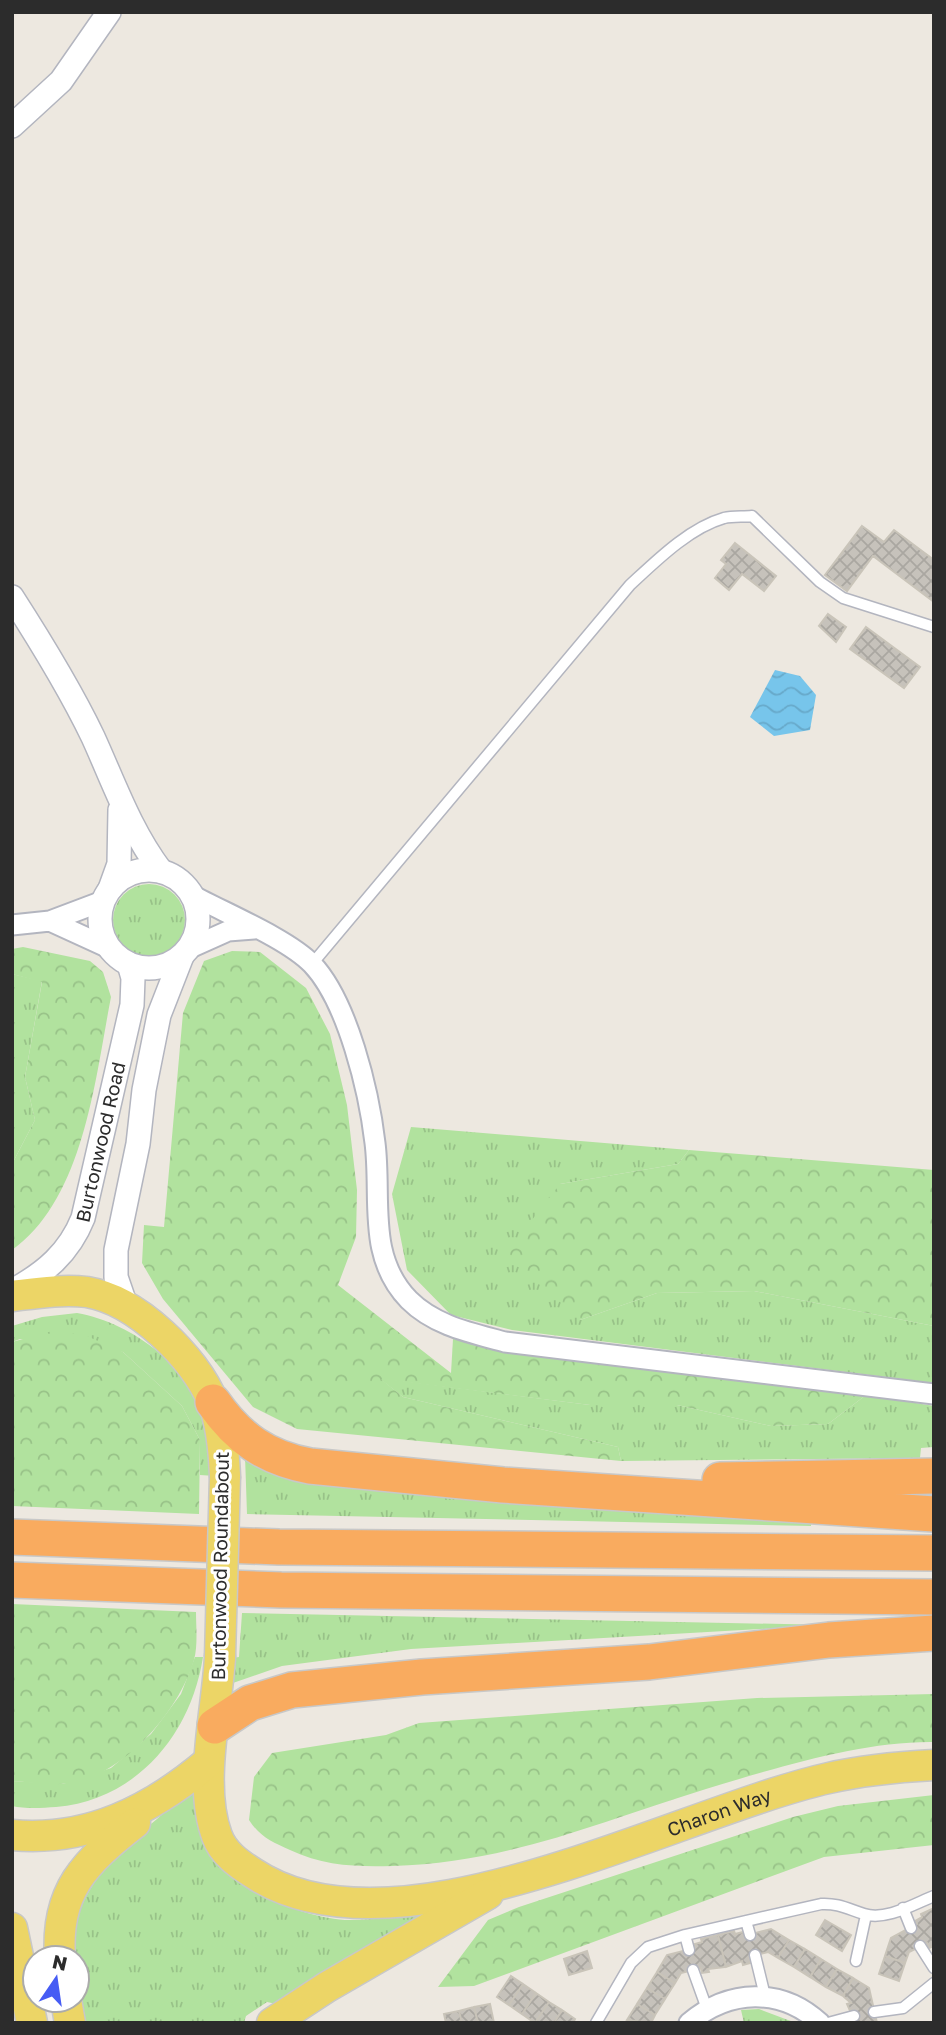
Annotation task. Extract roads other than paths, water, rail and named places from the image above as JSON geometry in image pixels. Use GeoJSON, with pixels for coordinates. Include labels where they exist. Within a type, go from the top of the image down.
{"type":"FeatureCollection","features":[{"type":"Feature","properties":{"kind":"highway"},"geometry":{"type":"LineString","coordinates":[[213,1402],[229,1426],[244,1439],[274,1457],[290,1462],[503,1486],[934,1514]]}},
{"type":"Feature","properties":{"kind":"highway"},"geometry":{"type":"LineString","coordinates":[[503,1486],[934,1476]]}},
{"type":"Feature","properties":{"kind":"highway"},"geometry":{"type":"LineString","coordinates":[[12,1537],[279,1547],[934,1553]]}},
{"type":"Feature","properties":{"kind":"highway"},"geometry":{"type":"LineString","coordinates":[[12,1580],[281,1590],[934,1597]]}},
{"type":"Feature","properties":{"kind":"highway"},"geometry":{"type":"LineString","coordinates":[[215,1726],[250,1703],[292,1690],[422,1676],[649,1662],[829,1640],[934,1633]]}},
{"type":"Feature","properties":{"kind":"main road","name":"Burtonwood Roundabout"},"geometry":{"type":"LineString","coordinates":[[12,1296],[88,1293],[127,1308],[167,1339],[185,1358],[213,1402],[222,1439],[225,1476],[220,1657],[215,1726],[208,1763]]}},
{"type":"Feature","properties":{"kind":"main road"},"geometry":{"type":"LineString","coordinates":[[59,1944],[63,1904],[74,1880],[111,1842],[208,1763]]}},
{"type":"Feature","properties":{"kind":"main road","name":"Charon Way"},"geometry":{"type":"LineString","coordinates":[[208,1763],[210,1799],[217,1837],[233,1860],[262,1879],[294,1893],[332,1901],[370,1903],[434,1897],[509,1881],[827,1778],[889,1768],[934,1765]]}},
{"type":"Feature","properties":{"kind":"main road"},"geometry":{"type":"LineString","coordinates":[[12,1835],[50,1836],[98,1828],[173,1792]]}},
{"type":"Feature","properties":{"kind":"main road","name":"Charon Way"},"geometry":{"type":"LineString","coordinates":[[272,2023],[327,1987],[509,1881]]}},
{"type":"Feature","properties":{"kind":"main road"},"geometry":{"type":"LineString","coordinates":[[12,1928],[32,2023]]}},
{"type":"Feature","properties":{"kind":"street"},"geometry":{"type":"LineString","coordinates":[[12,126],[61,81],[109,12]]}},
{"type":"Feature","properties":{"kind":"street"},"geometry":{"type":"LineString","coordinates":[[12,597],[80,713],[119,800],[143,846],[161,871]]}},
{"type":"Feature","properties":{"kind":"street"},"geometry":{"type":"LineString","coordinates":[[109,948],[100,925],[120,853],[119,800]]}},
{"type":"Feature","properties":{"kind":"street"},"geometry":{"type":"LineString","coordinates":[[12,925],[50,921],[107,895],[133,873],[161,871],[173,876],[192,895],[296,951],[312,964],[326,982],[338,1008],[362,1076],[375,1141],[380,1245],[386,1265],[410,1301],[448,1326],[505,1342],[934,1394]]}},
{"type":"Feature","properties":{"kind":"street"},"geometry":{"type":"LineString","coordinates":[[186,952],[199,922],[192,895]]}},
{"type":"Feature","properties":{"kind":"street"},"geometry":{"type":"LineString","coordinates":[[50,921],[109,948],[129,964],[144,968],[159,967],[211,936],[254,929]]}},
{"type":"Feature","properties":{"kind":"street","name":"Burtonwood Road"},"geometry":{"type":"LineString","coordinates":[[127,1308],[116,1276],[116,1250],[138,1144],[144,1090],[159,1015],[186,952]]}},
{"type":"Feature","properties":{"kind":"street","name":"Burtonwood Road"},"geometry":{"type":"LineString","coordinates":[[12,1290],[57,1261],[77,1233],[83,1218],[132,1005],[133,978],[129,964]]}},
{"type":"Feature","properties":{"kind":"street"},"geometry":{"type":"LineString","coordinates":[[689,2023],[707,2009],[733,1998],[765,1996],[797,2006],[820,2023]]}},
{"type":"Feature","properties":{"kind":"lane"},"geometry":{"type":"LineString","coordinates":[[312,964],[343,931],[630,585],[677,545],[704,528],[724,518],[752,516],[820,582],[843,598],[934,627]]}},
{"type":"Feature","properties":{"kind":"lane"},"geometry":{"type":"LineString","coordinates":[[596,2023],[631,1963],[648,1947],[685,1935],[834,1903],[866,1915],[886,1915],[934,1896]]}},
{"type":"Feature","properties":{"kind":"lane"},"geometry":{"type":"LineString","coordinates":[[902,1908],[911,1928]]}},
{"type":"Feature","properties":{"kind":"lane"},"geometry":{"type":"LineString","coordinates":[[856,1961],[866,1915]]}},
{"type":"Feature","properties":{"kind":"lane"},"geometry":{"type":"LineString","coordinates":[[746,1921],[750,1935]]}},
{"type":"Feature","properties":{"kind":"lane"},"geometry":{"type":"LineString","coordinates":[[685,1935],[689,1950]]}},
{"type":"Feature","properties":{"kind":"lane"},"geometry":{"type":"LineString","coordinates":[[920,1947],[934,1968]]}},
{"type":"Feature","properties":{"kind":"lane"},"geometry":{"type":"LineString","coordinates":[[755,1955],[765,1996]]}},
{"type":"Feature","properties":{"kind":"lane"},"geometry":{"type":"LineString","coordinates":[[694,1970],[707,2009]]}},
{"type":"Feature","properties":{"kind":"lane"},"geometry":{"type":"LineString","coordinates":[[874,2012],[903,2008],[934,1983]]}},
{"type":"Feature","properties":{"kind":"lane"},"geometry":{"type":"LineString","coordinates":[[828,2023],[854,2017]]}},
{"type":"Feature","properties":{"kind":"water"},"geometry":{"type":"Polygon","coordinates":[[[775,670],[800,676],[816,695],[810,730],[774,736],[750,717],[775,670]]]}}]}
